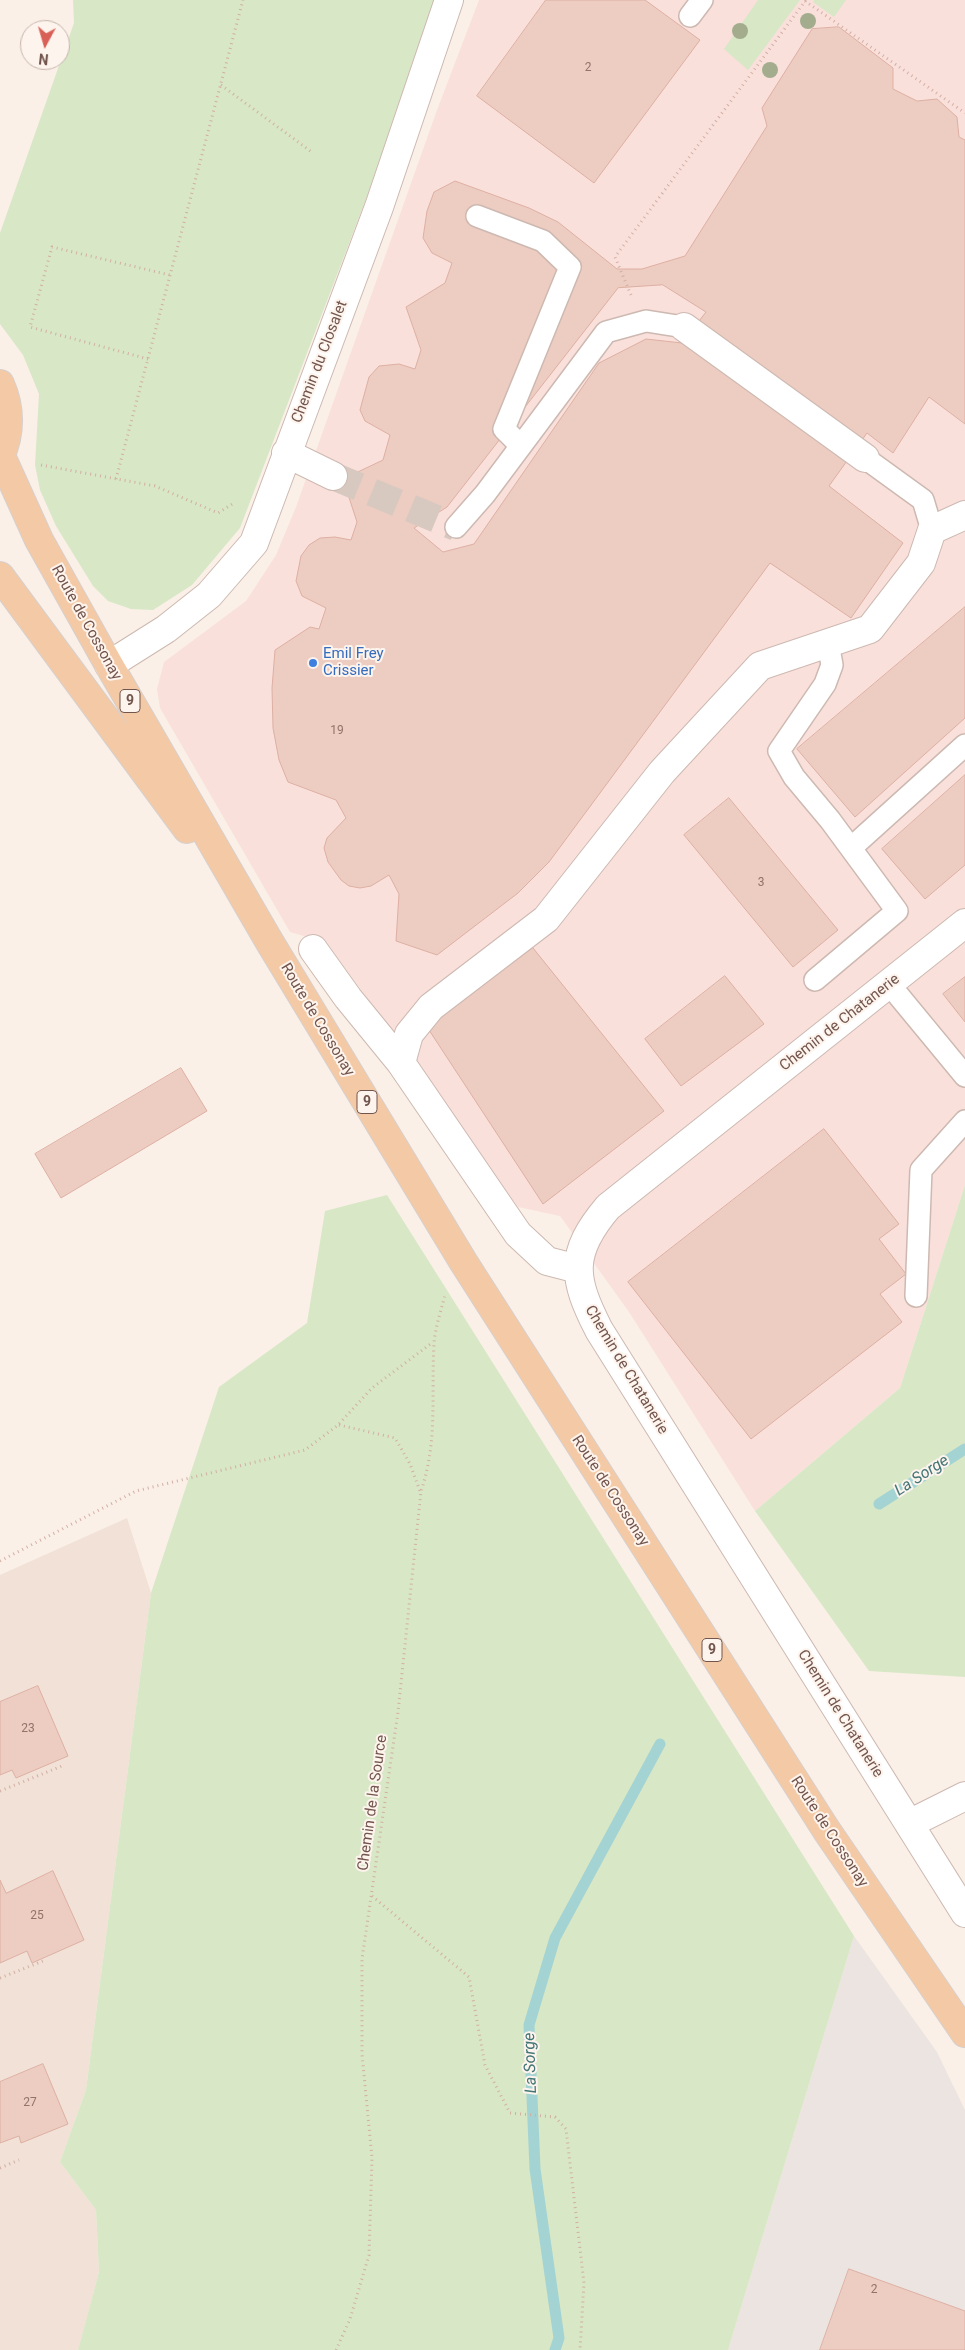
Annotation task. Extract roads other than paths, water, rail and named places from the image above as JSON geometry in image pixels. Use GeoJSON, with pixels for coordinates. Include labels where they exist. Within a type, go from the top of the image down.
{"type":"FeatureCollection","features":[{"type":"Feature","properties":{"kind":"main road","name":"9"},"geometry":{"type":"LineString","coordinates":[[0,384],[7,402],[9,429],[0,456]]}},
{"type":"Feature","properties":{"kind":"main road","name":"Route de Cossonay"},"geometry":{"type":"LineString","coordinates":[[0,456],[39,540],[109,665],[270,941],[464,1263],[858,1878],[965,2033]]}},
{"type":"Feature","properties":{"kind":"main road","name":"Route de Cossonay"},"geometry":{"type":"LineString","coordinates":[[0,576],[270,941]]}},
{"type":"Feature","properties":{"kind":"street","name":"Chemin du Closalet"},"geometry":{"type":"LineString","coordinates":[[109,665],[166,629],[209,595],[254,542],[379,207],[449,0]]}},
{"type":"Feature","properties":{"kind":"street"},"geometry":{"type":"LineString","coordinates":[[684,327],[865,458]]}},
{"type":"Feature","properties":{"kind":"street"},"geometry":{"type":"LineString","coordinates":[[286,453],[333,476]]}},
{"type":"Feature","properties":{"kind":"street"},"geometry":{"type":"LineString","coordinates":[[401,1063],[409,1034],[431,1007],[546,919],[662,772],[760,666],[870,629],[921,563],[932,530],[965,515]]}},
{"type":"Feature","properties":{"kind":"street","name":"Chemin de Chatanerie"},"geometry":{"type":"LineString","coordinates":[[965,923],[608,1207],[594,1224],[583,1244],[578,1268],[579,1285],[584,1301],[600,1330],[965,1913]]}},
{"type":"Feature","properties":{"kind":"street"},"geometry":{"type":"LineString","coordinates":[[313,949],[348,998],[401,1063],[518,1234],[547,1260],[578,1268]]}},
{"type":"Feature","properties":{"kind":"street"},"geometry":{"type":"LineString","coordinates":[[909,1824],[965,1796]]}},
{"type":"Feature","properties":{"kind":"lane"},"geometry":{"type":"LineString","coordinates":[[477,216],[543,241],[570,267],[504,429],[521,446]]}},
{"type":"Feature","properties":{"kind":"lane"},"geometry":{"type":"LineString","coordinates":[[456,527],[485,494],[606,332],[646,321],[684,327]]}},
{"type":"Feature","properties":{"kind":"lane"},"geometry":{"type":"LineString","coordinates":[[865,458],[923,500],[932,530]]}},
{"type":"Feature","properties":{"kind":"lane"},"geometry":{"type":"LineString","coordinates":[[815,980],[898,911],[794,777],[779,751],[825,684],[832,665],[828,643]]}},
{"type":"Feature","properties":{"kind":"lane"},"geometry":{"type":"LineString","coordinates":[[851,848],[965,745]]}},
{"type":"Feature","properties":{"kind":"lane"},"geometry":{"type":"LineString","coordinates":[[889,984],[965,1076]]}},
{"type":"Feature","properties":{"kind":"lane"},"geometry":{"type":"LineString","coordinates":[[916,1296],[921,1170],[965,1121]]}},
{"type":"Feature","properties":{"kind":"waterway","name":"La Sorge"},"geometry":{"type":"LineString","coordinates":[[879,1504],[965,1449]]}},
{"type":"Feature","properties":{"kind":"waterway","name":"La Sorge"},"geometry":{"type":"LineString","coordinates":[[555,2350],[559,2338],[535,2169],[529,2025],[555,1938],[660,1744]]}},
{"type":"Feature","properties":{"kind":"tunnel"},"geometry":{"type":"LineString","coordinates":[[333,476],[456,527]]}},
{"type":"Feature","properties":{"kind":"place","name":"Emil Frey Crissier"},"geometry":{"type":"Point","coordinates":[313,663]}}]}
